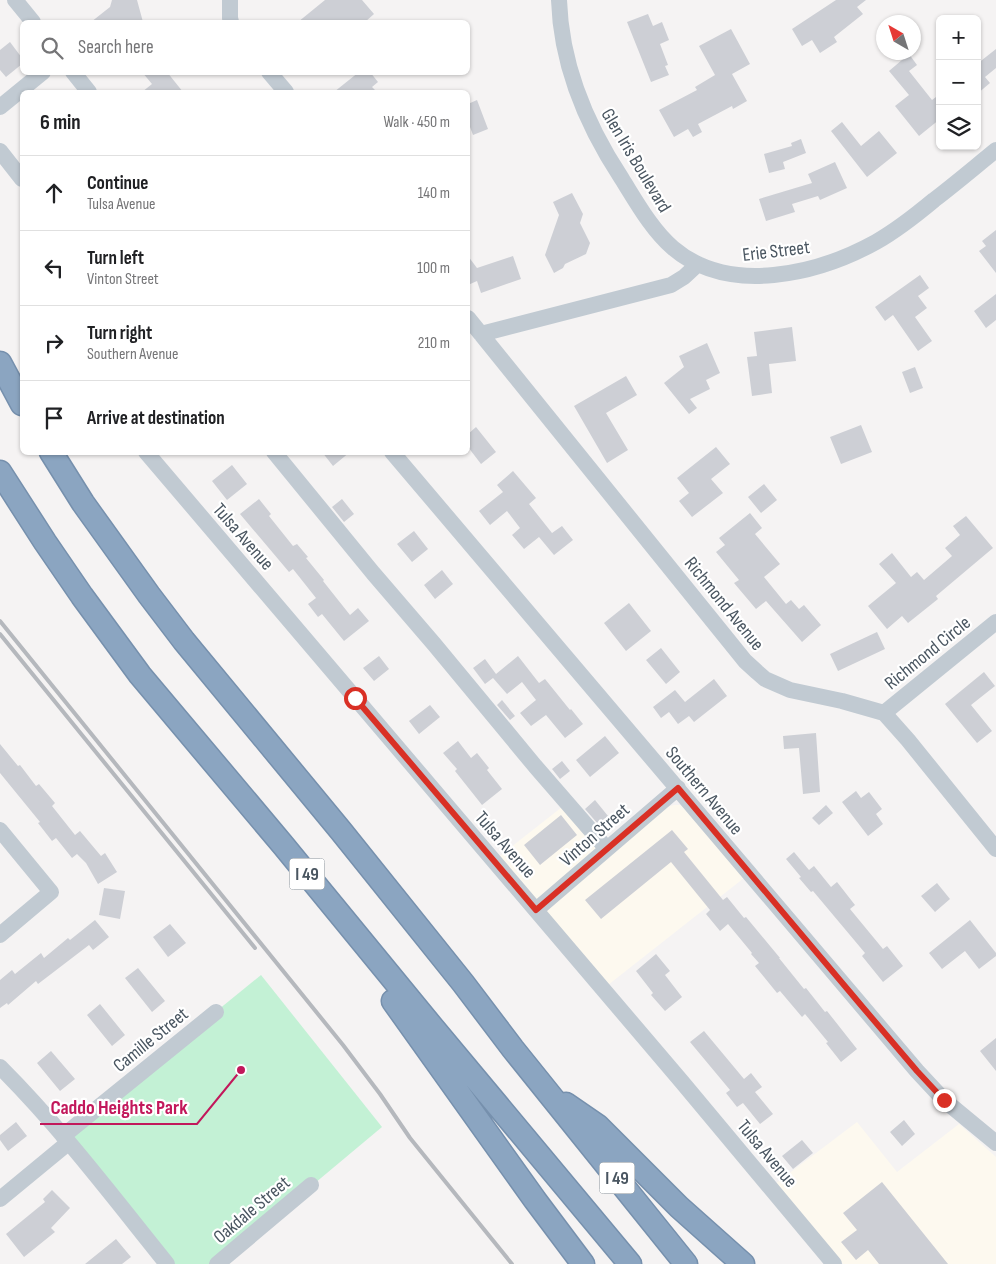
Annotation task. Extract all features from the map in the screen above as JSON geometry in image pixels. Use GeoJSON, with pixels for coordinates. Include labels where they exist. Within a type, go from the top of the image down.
{"type":"FeatureCollection","features":[{"type":"Feature","properties":{"kind":"highway"},"geometry":{"type":"LineString","coordinates":[[0,363],[20,400]]}},
{"type":"Feature","properties":{"kind":"highway","name":"I 49"},"geometry":{"type":"LineString","coordinates":[[53,455],[83,503],[184,641],[347,839],[686,1264]]}},
{"type":"Feature","properties":{"kind":"highway","name":"I 49"},"geometry":{"type":"LineString","coordinates":[[0,472],[60,566],[140,675],[630,1264]]}},
{"type":"Feature","properties":{"kind":"highway"},"geometry":{"type":"LineString","coordinates":[[283,845],[535,1200],[583,1264]]}},
{"type":"Feature","properties":{"kind":"highway"},"geometry":{"type":"LineString","coordinates":[[549,1093],[598,1126],[678,1207],[743,1264]]}},
{"type":"Feature","properties":{"kind":"street"},"geometry":{"type":"LineString","coordinates":[[15,0],[31,20]]}},
{"type":"Feature","properties":{"kind":"street","name":"Glen Iris Boulevard"},"geometry":{"type":"LineString","coordinates":[[559,0],[561,30],[568,64],[592,128],[613,166],[659,234],[673,248],[698,264]]}},
{"type":"Feature","properties":{"kind":"street"},"geometry":{"type":"LineString","coordinates":[[230,1],[230,20]]}},
{"type":"Feature","properties":{"kind":"street"},"geometry":{"type":"LineString","coordinates":[[21,90],[39,75]]}},
{"type":"Feature","properties":{"kind":"street"},"geometry":{"type":"LineString","coordinates":[[75,75],[87,90]]}},
{"type":"Feature","properties":{"kind":"street"},"geometry":{"type":"LineString","coordinates":[[272,75],[284,90]]}},
{"type":"Feature","properties":{"kind":"street"},"geometry":{"type":"LineString","coordinates":[[0,107],[20,91]]}},
{"type":"Feature","properties":{"kind":"street","name":"Erie Street"},"geometry":{"type":"LineString","coordinates":[[698,264],[726,274],[750,276],[793,272],[844,257],[877,242],[907,222],[996,150]]}},
{"type":"Feature","properties":{"kind":"street"},"geometry":{"type":"LineString","coordinates":[[0,151],[20,176]]}},
{"type":"Feature","properties":{"kind":"street"},"geometry":{"type":"LineString","coordinates":[[481,334],[671,285],[684,277],[698,264]]}},
{"type":"Feature","properties":{"kind":"street","name":"Richmond Avenue"},"geometry":{"type":"LineString","coordinates":[[470,320],[745,661],[756,672],[775,684],[790,690],[842,701],[884,713]]}},
{"type":"Feature","properties":{"kind":"street","name":"Tulsa Avenue"},"geometry":{"type":"LineString","coordinates":[[149,455],[689,1089],[834,1264]]}},
{"type":"Feature","properties":{"kind":"street"},"geometry":{"type":"LineString","coordinates":[[276,455],[373,573],[607,849]]}},
{"type":"Feature","properties":{"kind":"street","name":"Southern Avenue"},"geometry":{"type":"LineString","coordinates":[[395,455],[917,1071],[944,1100],[996,1143]]}},
{"type":"Feature","properties":{"kind":"street","name":"Richmond Circle"},"geometry":{"type":"LineString","coordinates":[[884,713],[996,622]]}},
{"type":"Feature","properties":{"kind":"street"},"geometry":{"type":"LineString","coordinates":[[884,713],[996,849]]}},
{"type":"Feature","properties":{"kind":"street","name":"Vinton Street"},"geometry":{"type":"LineString","coordinates":[[536,910],[678,788]]}},
{"type":"Feature","properties":{"kind":"street"},"geometry":{"type":"LineString","coordinates":[[0,830],[50,892],[0,935]]}},
{"type":"Feature","properties":{"kind":"street","name":"Camille Street"},"geometry":{"type":"LineString","coordinates":[[0,1199],[66,1139],[216,1012]]}},
{"type":"Feature","properties":{"kind":"street"},"geometry":{"type":"LineString","coordinates":[[0,1067],[27,1094],[66,1139],[168,1264]]}},
{"type":"Feature","properties":{"kind":"street","name":"Oakdale Street"},"geometry":{"type":"LineString","coordinates":[[218,1264],[311,1185]]}},
{"type":"Feature","properties":{"kind":"shaded area"},"geometry":{"type":"Polygon","coordinates":[[[680,805],[684,808],[744,878],[608,985],[496,859],[562,807],[604,858],[667,807],[680,805]]]}},
{"type":"Feature","properties":{"kind":"shaded area"},"geometry":{"type":"Polygon","coordinates":[[[857,1122],[897,1172],[959,1124],[996,1157],[996,1264],[843,1264],[775,1184],[857,1122]]]}},
{"type":"Feature","properties":{"kind":"green space"},"geometry":{"type":"Polygon","coordinates":[[[261,975],[382,1127],[218,1264],[168,1264],[63,1136],[261,975]]]}},
{"type":"Feature","properties":{"kind":"building"},"geometry":{"type":"Polygon","coordinates":[[[112,0],[137,0],[142,20],[94,20],[110,7],[112,0]]]}},
{"type":"Feature","properties":{"kind":"building"},"geometry":{"type":"Polygon","coordinates":[[[325,0],[362,0],[374,14],[367,20],[300,20],[325,0]]]}},
{"type":"Feature","properties":{"kind":"building"},"geometry":{"type":"Polygon","coordinates":[[[836,0],[866,0],[857,7],[863,14],[834,37],[837,42],[820,53],[812,40],[802,46],[792,29],[836,0]]]}},
{"type":"Feature","properties":{"kind":"building"},"geometry":{"type":"Polygon","coordinates":[[[648,14],[653,26],[662,22],[669,40],[660,44],[668,65],[665,66],[669,75],[651,82],[627,22],[648,14]]]}},
{"type":"Feature","properties":{"kind":"building"},"geometry":{"type":"Polygon","coordinates":[[[731,29],[750,64],[732,74],[747,101],[733,109],[732,106],[698,124],[702,132],[693,137],[688,129],[674,137],[659,110],[697,90],[695,87],[715,75],[699,46],[731,29]]]}},
{"type":"Feature","properties":{"kind":"building"},"geometry":{"type":"Polygon","coordinates":[[[10,42],[20,55],[20,66],[6,77],[0,70],[0,50],[10,42]]]}},
{"type":"Feature","properties":{"kind":"building"},"geometry":{"type":"Polygon","coordinates":[[[996,49],[996,68],[985,77],[990,83],[981,91],[981,61],[996,49]]]}},
{"type":"Feature","properties":{"kind":"building"},"geometry":{"type":"Polygon","coordinates":[[[902,60],[913,60],[917,65],[909,71],[932,100],[936,97],[936,122],[919,136],[895,106],[909,95],[889,71],[902,60]]]}},
{"type":"Feature","properties":{"kind":"building"},"geometry":{"type":"Polygon","coordinates":[[[144,75],[169,75],[181,90],[144,90],[152,84],[144,75]]]}},
{"type":"Feature","properties":{"kind":"building"},"geometry":{"type":"Polygon","coordinates":[[[355,75],[372,75],[378,82],[372,87],[375,90],[336,90],[355,75]]]}},
{"type":"Feature","properties":{"kind":"building"},"geometry":{"type":"Polygon","coordinates":[[[477,100],[488,129],[473,135],[470,127],[470,103],[477,100]]]}},
{"type":"Feature","properties":{"kind":"building"},"geometry":{"type":"Polygon","coordinates":[[[842,122],[861,146],[879,131],[897,153],[867,177],[831,131],[842,122]]]}},
{"type":"Feature","properties":{"kind":"building"},"geometry":{"type":"Polygon","coordinates":[[[801,139],[806,153],[783,162],[785,169],[769,173],[764,154],[792,146],[791,143],[801,139]]]}},
{"type":"Feature","properties":{"kind":"building"},"geometry":{"type":"Polygon","coordinates":[[[835,162],[847,188],[820,200],[818,196],[792,204],[795,212],[766,221],[759,199],[812,183],[808,174],[835,162]]]}},
{"type":"Feature","properties":{"kind":"building"},"geometry":{"type":"Polygon","coordinates":[[[572,193],[583,214],[580,223],[590,243],[586,254],[565,264],[563,268],[554,273],[545,255],[559,215],[553,202],[572,193]]]}},
{"type":"Feature","properties":{"kind":"building"},"geometry":{"type":"Polygon","coordinates":[[[996,230],[996,273],[979,251],[986,246],[982,241],[996,230]]]}},
{"type":"Feature","properties":{"kind":"building"},"geometry":{"type":"Polygon","coordinates":[[[513,256],[521,279],[481,293],[477,281],[470,284],[470,259],[477,268],[513,256]]]}},
{"type":"Feature","properties":{"kind":"building"},"geometry":{"type":"Polygon","coordinates":[[[920,275],[929,288],[918,296],[927,308],[915,317],[932,341],[918,351],[893,315],[885,321],[875,307],[920,275]]]}},
{"type":"Feature","properties":{"kind":"building"},"geometry":{"type":"Polygon","coordinates":[[[996,294],[996,320],[986,328],[974,311],[996,294]]]}},
{"type":"Feature","properties":{"kind":"building"},"geometry":{"type":"Polygon","coordinates":[[[792,327],[796,361],[769,364],[772,393],[752,396],[747,357],[757,356],[754,332],[792,327]]]}},
{"type":"Feature","properties":{"kind":"building"},"geometry":{"type":"Polygon","coordinates":[[[707,343],[720,373],[706,380],[710,389],[690,399],[697,408],[689,414],[664,383],[684,367],[679,356],[707,343]]]}},
{"type":"Feature","properties":{"kind":"building"},"geometry":{"type":"Polygon","coordinates":[[[915,367],[923,388],[910,393],[902,372],[915,367]]]}},
{"type":"Feature","properties":{"kind":"building"},"geometry":{"type":"Polygon","coordinates":[[[626,376],[637,395],[606,413],[628,450],[607,463],[574,406],[626,376]]]}},
{"type":"Feature","properties":{"kind":"building"},"geometry":{"type":"Polygon","coordinates":[[[861,425],[872,452],[841,464],[830,437],[861,425]]]}},
{"type":"Feature","properties":{"kind":"building"},"geometry":{"type":"Polygon","coordinates":[[[476,427],[496,452],[481,464],[470,450],[470,432],[476,427]]]}},
{"type":"Feature","properties":{"kind":"building"},"geometry":{"type":"Polygon","coordinates":[[[716,447],[730,464],[711,479],[723,493],[692,517],[679,501],[689,493],[677,478],[716,447]]]}},
{"type":"Feature","properties":{"kind":"building"},"geometry":{"type":"Polygon","coordinates":[[[324,455],[346,455],[333,466],[324,455]]]}},
{"type":"Feature","properties":{"kind":"building"},"geometry":{"type":"Polygon","coordinates":[[[232,465],[247,484],[227,500],[212,481],[232,465]]]}},
{"type":"Feature","properties":{"kind":"building"},"geometry":{"type":"Polygon","coordinates":[[[513,471],[536,498],[529,504],[552,533],[562,526],[573,540],[554,555],[539,537],[524,549],[512,535],[520,528],[507,511],[490,525],[479,511],[503,492],[497,485],[513,471]]]}},
{"type":"Feature","properties":{"kind":"building"},"geometry":{"type":"Polygon","coordinates":[[[764,484],[777,500],[761,513],[748,497],[764,484]]]}},
{"type":"Feature","properties":{"kind":"building"},"geometry":{"type":"Polygon","coordinates":[[[259,499],[271,514],[269,516],[293,546],[297,544],[308,557],[306,558],[350,615],[358,608],[369,621],[344,641],[322,614],[318,617],[308,604],[316,598],[293,569],[289,572],[240,514],[259,499]]]}},
{"type":"Feature","properties":{"kind":"building"},"geometry":{"type":"Polygon","coordinates":[[[342,499],[354,514],[344,522],[332,507],[342,499]]]}},
{"type":"Feature","properties":{"kind":"building"},"geometry":{"type":"Polygon","coordinates":[[[750,513],[762,528],[755,534],[780,564],[764,577],[786,604],[791,600],[799,609],[804,605],[821,625],[802,642],[766,601],[756,609],[734,583],[739,580],[716,552],[725,545],[719,538],[750,513]]]}},
{"type":"Feature","properties":{"kind":"building"},"geometry":{"type":"Polygon","coordinates":[[[966,516],[993,548],[936,596],[938,599],[908,623],[902,616],[887,629],[868,606],[896,583],[879,564],[892,553],[911,577],[917,572],[924,580],[952,556],[945,548],[960,535],[953,526],[966,516]]]}},
{"type":"Feature","properties":{"kind":"building"},"geometry":{"type":"Polygon","coordinates":[[[414,531],[428,549],[412,562],[397,544],[414,531]]]}},
{"type":"Feature","properties":{"kind":"building"},"geometry":{"type":"Polygon","coordinates":[[[442,570],[453,584],[435,599],[424,585],[442,570]]]}},
{"type":"Feature","properties":{"kind":"building"},"geometry":{"type":"Polygon","coordinates":[[[629,603],[651,631],[626,651],[604,623],[629,603]]]}},
{"type":"Feature","properties":{"kind":"building"},"geometry":{"type":"Polygon","coordinates":[[[877,632],[885,649],[838,671],[830,654],[877,632]]]}},
{"type":"Feature","properties":{"kind":"building"},"geometry":{"type":"Polygon","coordinates":[[[661,648],[680,672],[666,684],[646,660],[661,648]]]}},
{"type":"Feature","properties":{"kind":"building"},"geometry":{"type":"Polygon","coordinates":[[[379,656],[389,669],[374,681],[363,668],[379,656]]]}},
{"type":"Feature","properties":{"kind":"building"},"geometry":{"type":"Polygon","coordinates":[[[518,656],[539,683],[545,679],[583,724],[565,738],[546,715],[531,726],[520,713],[536,700],[522,682],[507,694],[493,678],[485,684],[473,668],[485,659],[496,674],[518,656]]]}},
{"type":"Feature","properties":{"kind":"building"},"geometry":{"type":"Polygon","coordinates":[[[984,672],[995,686],[971,705],[992,731],[977,743],[945,704],[984,672]]]}},
{"type":"Feature","properties":{"kind":"building"},"geometry":{"type":"Polygon","coordinates":[[[714,679],[727,696],[694,722],[689,716],[678,724],[669,712],[661,718],[653,707],[675,690],[685,702],[714,679]]]}},
{"type":"Feature","properties":{"kind":"building"},"geometry":{"type":"Polygon","coordinates":[[[502,700],[515,716],[510,720],[497,705],[502,700]]]}},
{"type":"Feature","properties":{"kind":"building"},"geometry":{"type":"Polygon","coordinates":[[[430,705],[440,717],[419,734],[409,721],[430,705]]]}},
{"type":"Feature","properties":{"kind":"building"},"geometry":{"type":"Polygon","coordinates":[[[816,733],[820,792],[803,794],[799,748],[784,749],[783,736],[816,733]]]}},
{"type":"Feature","properties":{"kind":"building"},"geometry":{"type":"Polygon","coordinates":[[[605,736],[619,753],[590,777],[576,760],[605,736]]]}},
{"type":"Feature","properties":{"kind":"building"},"geometry":{"type":"Polygon","coordinates":[[[458,741],[471,758],[477,753],[502,789],[482,805],[455,771],[457,769],[443,753],[458,741]]]}},
{"type":"Feature","properties":{"kind":"building"},"geometry":{"type":"Polygon","coordinates":[[[0,744],[18,766],[20,765],[36,786],[39,784],[55,803],[52,806],[75,835],[80,831],[101,856],[105,853],[117,872],[98,884],[86,863],[77,854],[72,858],[56,838],[52,841],[38,823],[40,822],[0,773],[0,744]]]}},
{"type":"Feature","properties":{"kind":"building"},"geometry":{"type":"Polygon","coordinates":[[[562,761],[570,771],[560,779],[552,769],[562,761]]]}},
{"type":"Feature","properties":{"kind":"building"},"geometry":{"type":"Polygon","coordinates":[[[856,791],[861,798],[869,792],[882,809],[876,814],[883,824],[868,836],[842,802],[856,791]]]}},
{"type":"Feature","properties":{"kind":"building"},"geometry":{"type":"Polygon","coordinates":[[[595,800],[608,816],[598,824],[585,809],[595,800]]]}},
{"type":"Feature","properties":{"kind":"building"},"geometry":{"type":"Polygon","coordinates":[[[826,805],[833,813],[819,825],[812,818],[826,805]]]}},
{"type":"Feature","properties":{"kind":"building"},"geometry":{"type":"Polygon","coordinates":[[[561,815],[577,835],[540,865],[524,845],[561,815]]]}},
{"type":"Feature","properties":{"kind":"building"},"geometry":{"type":"Polygon","coordinates":[[[672,830],[688,849],[684,852],[723,900],[727,897],[744,918],[746,917],[804,989],[806,988],[825,1012],[827,1011],[857,1049],[841,1062],[826,1043],[828,1042],[805,1014],[802,1017],[780,991],[777,993],[755,966],[759,963],[752,953],[728,924],[720,931],[706,914],[710,910],[671,862],[601,919],[585,900],[672,830]]]}},
{"type":"Feature","properties":{"kind":"building"},"geometry":{"type":"Polygon","coordinates":[[[794,852],[809,870],[814,866],[831,887],[837,882],[855,905],[850,909],[883,949],[887,946],[903,966],[883,982],[862,956],[865,953],[813,891],[811,892],[799,878],[801,877],[786,859],[794,852]]]}},
{"type":"Feature","properties":{"kind":"building"},"geometry":{"type":"Polygon","coordinates":[[[937,883],[950,899],[935,912],[921,896],[937,883]]]}},
{"type":"Feature","properties":{"kind":"building"},"geometry":{"type":"Polygon","coordinates":[[[104,888],[125,891],[120,919],[99,915],[104,888]]]}},
{"type":"Feature","properties":{"kind":"building"},"geometry":{"type":"Polygon","coordinates":[[[95,920],[109,937],[93,950],[89,945],[38,984],[36,981],[8,1005],[7,1003],[0,1008],[0,980],[12,970],[15,974],[41,953],[44,958],[68,938],[70,940],[95,920]]]}},
{"type":"Feature","properties":{"kind":"building"},"geometry":{"type":"Polygon","coordinates":[[[970,920],[996,953],[996,956],[979,969],[965,951],[942,969],[929,953],[970,920]]]}},
{"type":"Feature","properties":{"kind":"building"},"geometry":{"type":"Polygon","coordinates":[[[170,924],[186,943],[168,957],[153,937],[170,924]]]}},
{"type":"Feature","properties":{"kind":"building"},"geometry":{"type":"Polygon","coordinates":[[[656,954],[670,971],[665,975],[682,997],[665,1011],[651,995],[653,993],[636,971],[656,954]]]}},
{"type":"Feature","properties":{"kind":"building"},"geometry":{"type":"Polygon","coordinates":[[[138,968],[165,1001],[152,1012],[125,978],[138,968]]]}},
{"type":"Feature","properties":{"kind":"building"},"geometry":{"type":"Polygon","coordinates":[[[100,1004],[125,1035],[112,1046],[87,1015],[100,1004]]]}},
{"type":"Feature","properties":{"kind":"building"},"geometry":{"type":"Polygon","coordinates":[[[704,1031],[744,1079],[751,1073],[762,1087],[755,1092],[773,1114],[760,1124],[743,1103],[737,1107],[726,1093],[730,1090],[690,1042],[704,1031]]]}},
{"type":"Feature","properties":{"kind":"building"},"geometry":{"type":"Polygon","coordinates":[[[996,1038],[996,1071],[980,1051],[996,1038]]]}},
{"type":"Feature","properties":{"kind":"building"},"geometry":{"type":"Polygon","coordinates":[[[51,1051],[75,1079],[60,1091],[37,1063],[51,1051]]]}},
{"type":"Feature","properties":{"kind":"building"},"geometry":{"type":"Polygon","coordinates":[[[904,1120],[915,1134],[902,1146],[890,1132],[904,1120]]]}},
{"type":"Feature","properties":{"kind":"building"},"geometry":{"type":"Polygon","coordinates":[[[16,1122],[27,1136],[8,1151],[0,1140],[0,1135],[16,1122]]]}},
{"type":"Feature","properties":{"kind":"building"},"geometry":{"type":"Polygon","coordinates":[[[802,1140],[813,1153],[793,1169],[782,1156],[802,1140]]]}},
{"type":"Feature","properties":{"kind":"building"},"geometry":{"type":"Polygon","coordinates":[[[882,1182],[948,1264],[879,1264],[868,1250],[856,1260],[841,1242],[857,1230],[843,1213],[882,1182]]]}},
{"type":"Feature","properties":{"kind":"building"},"geometry":{"type":"Polygon","coordinates":[[[52,1190],[70,1208],[51,1228],[55,1232],[24,1257],[6,1234],[45,1202],[43,1199],[52,1190]]]}},
{"type":"Feature","properties":{"kind":"building"},"geometry":{"type":"Polygon","coordinates":[[[116,1239],[131,1257],[122,1264],[85,1264],[116,1239]]]}},
{"type":"Feature","properties":{"kind":"railway"},"geometry":{"type":"LineString","coordinates":[[0,621],[343,1045],[410,1138],[512,1264]]}},
{"type":"Feature","properties":{"kind":"railway"},"geometry":{"type":"LineString","coordinates":[[0,634],[255,948]]}},
{"type":"Feature","properties":{"kind":"place","name":"Caddo Heights Park"},"geometry":{"type":"Point","coordinates":[241,1070]}},
{"type":"Feature","properties":{"kind":"route"},"geometry":{"type":"LineString","coordinates":[[355,698],[536,910],[678,788],[764,892],[944,1100]]}}]}
